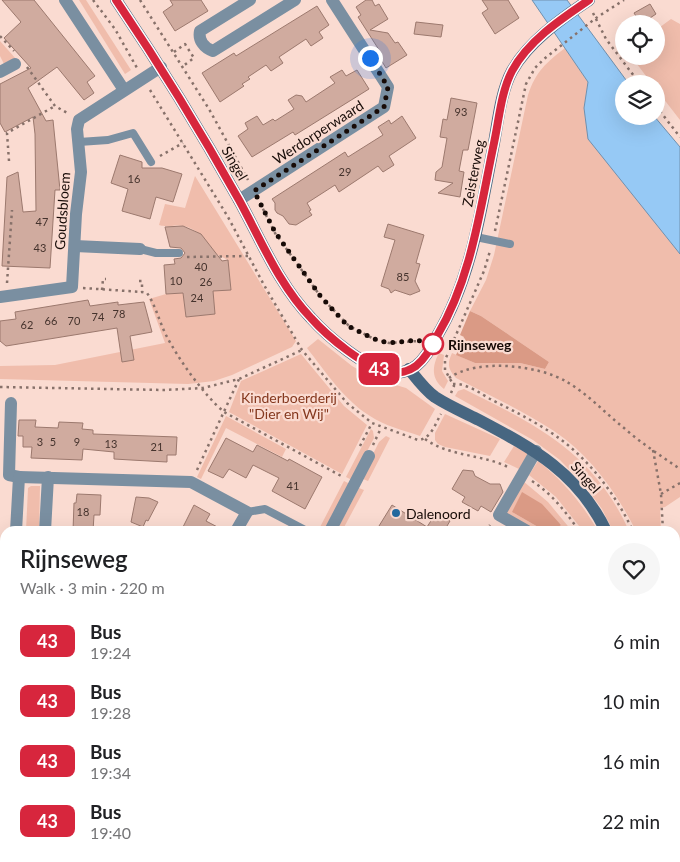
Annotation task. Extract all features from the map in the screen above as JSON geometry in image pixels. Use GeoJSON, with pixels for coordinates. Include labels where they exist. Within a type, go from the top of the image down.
{"type":"FeatureCollection","features":[{"type":"Feature","properties":{"kind":"street"},"geometry":{"type":"LineString","coordinates":[[65,0],[124,90]]}},
{"type":"Feature","properties":{"kind":"street","name":"Singel"},"geometry":{"type":"LineString","coordinates":[[116,0],[160,67],[239,200],[277,271],[310,318],[338,344],[374,366],[392,373],[410,369],[436,398],[536,451],[558,468],[576,486],[604,526]]}},
{"type":"Feature","properties":{"kind":"street"},"geometry":{"type":"LineString","coordinates":[[250,0],[200,31],[199,36],[202,44],[213,51],[295,0]]}},
{"type":"Feature","properties":{"kind":"street","name":"Werdorperwaard"},"geometry":{"type":"LineString","coordinates":[[239,200],[384,107],[388,87],[332,0]]}},
{"type":"Feature","properties":{"kind":"street","name":"Zeisterweg"},"geometry":{"type":"LineString","coordinates":[[410,369],[423,359],[454,306],[476,237],[502,103],[511,73],[528,48],[542,35],[585,3]]}},
{"type":"Feature","properties":{"kind":"street"},"geometry":{"type":"LineString","coordinates":[[0,72],[19,60]]}},
{"type":"Feature","properties":{"kind":"street"},"geometry":{"type":"LineString","coordinates":[[79,120],[160,67]]}},
{"type":"Feature","properties":{"kind":"street","name":"Goudsbloem"},"geometry":{"type":"LineString","coordinates":[[72,287],[76,214],[81,172],[77,129],[79,120]]}},
{"type":"Feature","properties":{"kind":"street"},"geometry":{"type":"LineString","coordinates":[[75,246],[140,249]]}},
{"type":"Feature","properties":{"kind":"street"},"geometry":{"type":"LineString","coordinates":[[3,297],[72,287]]}},
{"type":"Feature","properties":{"kind":"street"},"geometry":{"type":"LineString","coordinates":[[11,403],[9,475],[19,477],[191,482],[246,513],[239,526]]}},
{"type":"Feature","properties":{"kind":"street"},"geometry":{"type":"LineString","coordinates":[[519,526],[499,515],[536,451]]}},
{"type":"Feature","properties":{"kind":"street"},"geometry":{"type":"LineString","coordinates":[[334,526],[369,456]]}},
{"type":"Feature","properties":{"kind":"street"},"geometry":{"type":"LineString","coordinates":[[16,526],[19,477]]}},
{"type":"Feature","properties":{"kind":"street"},"geometry":{"type":"LineString","coordinates":[[44,526],[48,477]]}},
{"type":"Feature","properties":{"kind":"lane"},"geometry":{"type":"LineString","coordinates":[[79,142],[108,140],[133,133],[151,162]]}},
{"type":"Feature","properties":{"kind":"lane"},"geometry":{"type":"LineString","coordinates":[[476,237],[510,244]]}},
{"type":"Feature","properties":{"kind":"lane"},"geometry":{"type":"LineString","coordinates":[[140,249],[156,253],[179,253]]}},
{"type":"Feature","properties":{"kind":"lane"},"geometry":{"type":"LineString","coordinates":[[246,513],[265,509],[297,526]]}},
{"type":"Feature","properties":{"kind":"path"},"geometry":{"type":"LineString","coordinates":[[93,0],[115,29],[228,218],[302,350],[347,403],[372,423],[413,439],[425,439]]}},
{"type":"Feature","properties":{"kind":"path"},"geometry":{"type":"LineString","coordinates":[[140,0],[209,109],[275,232],[321,297],[348,326],[374,339],[389,343],[418,340],[431,347]]}},
{"type":"Feature","properties":{"kind":"path"},"geometry":{"type":"LineString","coordinates":[[556,50],[596,18],[624,0]]}},
{"type":"Feature","properties":{"kind":"path"},"geometry":{"type":"LineString","coordinates":[[596,18],[606,39],[633,75]]}},
{"type":"Feature","properties":{"kind":"path"},"geometry":{"type":"LineString","coordinates":[[0,36],[55,106],[79,120]]}},
{"type":"Feature","properties":{"kind":"path"},"geometry":{"type":"LineString","coordinates":[[174,52],[185,44],[194,58],[183,66]]}},
{"type":"Feature","properties":{"kind":"path"},"geometry":{"type":"LineString","coordinates":[[9,160],[7,133],[55,106]]}},
{"type":"Feature","properties":{"kind":"path"},"geometry":{"type":"LineString","coordinates":[[665,118],[680,137]]}},
{"type":"Feature","properties":{"kind":"path"},"geometry":{"type":"LineString","coordinates":[[151,162],[183,143]]}},
{"type":"Feature","properties":{"kind":"path"},"geometry":{"type":"LineString","coordinates":[[3,297],[12,210]]}},
{"type":"Feature","properties":{"kind":"path"},"geometry":{"type":"LineString","coordinates":[[179,253],[188,257],[248,256]]}},
{"type":"Feature","properties":{"kind":"path"},"geometry":{"type":"LineString","coordinates":[[102,290],[102,279],[106,280]]}},
{"type":"Feature","properties":{"kind":"path"},"geometry":{"type":"LineString","coordinates":[[138,281],[142,281],[142,292]]}},
{"type":"Feature","properties":{"kind":"path"},"geometry":{"type":"LineString","coordinates":[[72,287],[147,293],[154,303],[167,337],[212,401],[224,412],[343,478]]}},
{"type":"Feature","properties":{"kind":"path"},"geometry":{"type":"LineString","coordinates":[[0,387],[164,390],[203,388],[239,379],[302,350]]}},
{"type":"Feature","properties":{"kind":"path"},"geometry":{"type":"LineString","coordinates":[[449,378],[463,370],[484,367],[516,367],[551,374],[574,386],[626,430],[680,468]]}},
{"type":"Feature","properties":{"kind":"path"},"geometry":{"type":"LineString","coordinates":[[191,482],[239,379]]}},
{"type":"Feature","properties":{"kind":"path"},"geometry":{"type":"LineString","coordinates":[[454,384],[462,385],[510,409],[563,441],[581,457],[603,482],[625,515],[630,526]]}},
{"type":"Feature","properties":{"kind":"path"},"geometry":{"type":"LineString","coordinates":[[369,456],[369,452],[382,427]]}},
{"type":"Feature","properties":{"kind":"path"},"geometry":{"type":"LineString","coordinates":[[653,450],[661,494],[663,526]]}},
{"type":"Feature","properties":{"kind":"path"},"geometry":{"type":"LineString","coordinates":[[661,494],[680,483]]}},
{"type":"Feature","properties":{"kind":"green space"},"geometry":{"type":"Polygon","coordinates":[[[79,0],[86,0],[131,70],[125,74],[79,0]]]}},
{"type":"Feature","properties":{"kind":"green space"},"geometry":{"type":"Polygon","coordinates":[[[671,19],[680,24],[680,120],[665,101],[665,75],[645,75],[638,65],[665,65],[665,23],[671,19]]]}},
{"type":"Feature","properties":{"kind":"green space"},"geometry":{"type":"Polygon","coordinates":[[[0,41],[16,59],[4,64],[0,56],[0,41]]]}},
{"type":"Feature","properties":{"kind":"green space"},"geometry":{"type":"Polygon","coordinates":[[[565,48],[588,82],[584,108],[589,139],[680,254],[680,497],[665,507],[660,508],[661,526],[633,526],[611,489],[579,451],[554,431],[506,403],[456,378],[449,366],[452,353],[475,363],[520,363],[545,369],[549,362],[481,316],[470,311],[486,280],[494,255],[528,95],[534,80],[552,58],[565,48]]]}},
{"type":"Feature","properties":{"kind":"green space"},"geometry":{"type":"Polygon","coordinates":[[[195,176],[296,341],[292,347],[232,375],[214,381],[188,384],[0,379],[0,366],[55,365],[165,343],[149,299],[166,294],[183,293],[186,317],[214,314],[213,291],[231,289],[228,260],[212,252],[212,248],[206,241],[192,229],[180,226],[159,225],[165,204],[185,208],[195,176]]]}},
{"type":"Feature","properties":{"kind":"green space"},"geometry":{"type":"Polygon","coordinates":[[[318,339],[352,366],[375,379],[406,388],[435,409],[420,436],[394,428],[370,416],[352,402],[307,348],[318,339]]]}},
{"type":"Feature","properties":{"kind":"green space"},"geometry":{"type":"Polygon","coordinates":[[[439,353],[444,355],[442,371],[448,381],[444,389],[437,381],[434,372],[439,353]]]}},
{"type":"Feature","properties":{"kind":"green space","name":"Kinderboerderij \"Dier en Wij\""},"geometry":{"type":"Polygon","coordinates":[[[301,354],[344,406],[367,425],[342,474],[229,412],[241,381],[301,354]]]}},
{"type":"Feature","properties":{"kind":"green space"},"geometry":{"type":"Polygon","coordinates":[[[464,389],[516,415],[561,444],[581,461],[599,481],[615,504],[626,526],[610,526],[602,509],[585,486],[560,460],[533,440],[455,396],[458,391],[464,389]]]}},
{"type":"Feature","properties":{"kind":"green space"},"geometry":{"type":"Polygon","coordinates":[[[445,414],[500,439],[490,456],[438,444],[435,440],[435,433],[445,414]]]}},
{"type":"Feature","properties":{"kind":"green space"},"geometry":{"type":"Polygon","coordinates":[[[226,416],[286,449],[282,457],[226,428],[201,479],[197,477],[226,416]]]}},
{"type":"Feature","properties":{"kind":"green space"},"geometry":{"type":"Polygon","coordinates":[[[371,429],[374,438],[352,480],[346,477],[371,429]]]}},
{"type":"Feature","properties":{"kind":"green space"},"geometry":{"type":"Polygon","coordinates":[[[386,436],[390,438],[368,481],[363,479],[379,442],[386,436]]]}},
{"type":"Feature","properties":{"kind":"green space"},"geometry":{"type":"Polygon","coordinates":[[[514,446],[528,454],[519,469],[504,462],[514,446]]]}},
{"type":"Feature","properties":{"kind":"green space"},"geometry":{"type":"Polygon","coordinates":[[[538,461],[556,476],[571,493],[595,526],[579,526],[556,497],[529,475],[538,461]]]}},
{"type":"Feature","properties":{"kind":"green space"},"geometry":{"type":"Polygon","coordinates":[[[344,481],[350,484],[329,526],[321,526],[344,481]]]}},
{"type":"Feature","properties":{"kind":"green space"},"geometry":{"type":"Polygon","coordinates":[[[523,481],[548,502],[568,526],[558,526],[561,524],[512,512],[536,526],[527,526],[505,514],[523,481]]]}},
{"type":"Feature","properties":{"kind":"green space"},"geometry":{"type":"Polygon","coordinates":[[[40,486],[39,526],[26,526],[28,488],[40,486]]]}},
{"type":"Feature","properties":{"kind":"green space"},"geometry":{"type":"Polygon","coordinates":[[[359,488],[364,490],[345,526],[339,526],[359,488]]]}},
{"type":"Feature","properties":{"kind":"shaded area"},"geometry":{"type":"Polygon","coordinates":[[[470,311],[481,316],[549,362],[545,369],[520,363],[475,363],[456,355],[464,337],[460,335],[470,311]]]}},
{"type":"Feature","properties":{"kind":"shaded area"},"geometry":{"type":"Polygon","coordinates":[[[522,492],[542,504],[561,525],[536,526],[512,512],[522,492]]]}},
{"type":"Feature","properties":{"kind":"water"},"geometry":{"type":"Polygon","coordinates":[[[532,0],[567,0],[622,75],[615,75],[615,125],[662,125],[680,147],[680,254],[588,139],[584,108],[588,82],[532,0]]]}},
{"type":"Feature","properties":{"kind":"building"},"geometry":{"type":"Polygon","coordinates":[[[2,0],[34,0],[95,76],[87,82],[94,93],[84,100],[57,67],[28,88],[46,121],[53,120],[60,190],[55,190],[50,268],[2,266],[7,177],[18,172],[23,212],[36,211],[33,117],[5,132],[0,123],[0,84],[31,68],[4,38],[21,22],[2,0]]]}},
{"type":"Feature","properties":{"kind":"building"},"geometry":{"type":"Polygon","coordinates":[[[170,0],[201,0],[208,11],[175,31],[163,12],[173,5],[170,0]]]}},
{"type":"Feature","properties":{"kind":"building"},"geometry":{"type":"Polygon","coordinates":[[[366,0],[372,0],[375,6],[379,4],[388,19],[370,30],[388,33],[395,43],[398,42],[407,55],[386,68],[378,55],[381,53],[358,17],[361,15],[356,7],[366,0]]]}},
{"type":"Feature","properties":{"kind":"building"},"geometry":{"type":"Polygon","coordinates":[[[482,0],[508,0],[519,18],[495,34],[482,13],[488,9],[482,0]]]}},
{"type":"Feature","properties":{"kind":"building"},"geometry":{"type":"Polygon","coordinates":[[[650,4],[656,14],[635,15],[634,13],[650,4]]]}},
{"type":"Feature","properties":{"kind":"building"},"geometry":{"type":"Polygon","coordinates":[[[317,6],[329,25],[319,32],[323,38],[311,46],[306,39],[279,57],[283,63],[271,71],[266,65],[248,77],[250,79],[242,84],[244,86],[220,102],[202,73],[234,53],[236,56],[317,6]]]}},
{"type":"Feature","properties":{"kind":"building"},"geometry":{"type":"Polygon","coordinates":[[[416,22],[443,25],[441,37],[414,34],[416,22]]]}},
{"type":"Feature","properties":{"kind":"building"},"geometry":{"type":"Polygon","coordinates":[[[342,70],[346,76],[357,70],[369,89],[295,135],[293,132],[252,157],[238,136],[248,129],[245,123],[257,116],[263,125],[273,119],[275,121],[294,109],[288,100],[296,95],[302,96],[306,102],[335,83],[330,77],[342,70]]]}},
{"type":"Feature","properties":{"kind":"building"},"geometry":{"type":"Polygon","coordinates":[[[451,98],[477,103],[468,150],[463,150],[459,171],[464,172],[460,197],[438,193],[453,183],[435,180],[436,172],[442,167],[447,138],[440,137],[443,119],[447,120],[451,98]]]}},
{"type":"Feature","properties":{"kind":"building"},"geometry":{"type":"Polygon","coordinates":[[[402,116],[416,138],[389,156],[394,165],[383,172],[378,166],[339,192],[335,185],[307,203],[312,215],[296,225],[289,224],[283,216],[277,213],[272,199],[345,152],[348,157],[383,135],[378,127],[389,120],[391,124],[402,116]]]}},
{"type":"Feature","properties":{"kind":"building"},"geometry":{"type":"Polygon","coordinates":[[[120,155],[142,162],[142,168],[162,168],[182,174],[173,202],[156,197],[150,219],[122,211],[128,189],[111,183],[120,155]]]}},
{"type":"Feature","properties":{"kind":"building"},"geometry":{"type":"Polygon","coordinates":[[[388,224],[424,235],[416,263],[420,264],[415,281],[420,291],[410,295],[395,290],[391,293],[389,289],[381,286],[395,240],[384,237],[388,224]]]}},
{"type":"Feature","properties":{"kind":"building"},"geometry":{"type":"Polygon","coordinates":[[[183,226],[201,234],[222,261],[228,260],[231,290],[213,291],[215,314],[186,317],[183,293],[166,294],[164,265],[175,264],[174,259],[181,258],[185,253],[181,248],[170,247],[165,227],[183,226]]]}},
{"type":"Feature","properties":{"kind":"building"},"geometry":{"type":"Polygon","coordinates":[[[88,300],[90,306],[118,302],[118,305],[144,302],[152,332],[130,336],[134,360],[122,362],[117,328],[6,346],[0,341],[0,321],[16,319],[15,312],[88,300]]]}},
{"type":"Feature","properties":{"kind":"building"},"geometry":{"type":"Polygon","coordinates":[[[19,420],[36,420],[35,427],[58,428],[59,422],[83,423],[82,429],[93,430],[93,434],[177,437],[176,455],[167,455],[167,462],[114,459],[114,452],[83,449],[82,460],[31,458],[32,447],[23,447],[23,436],[18,436],[19,420]]]}},
{"type":"Feature","properties":{"kind":"building"},"geometry":{"type":"Polygon","coordinates":[[[226,438],[253,452],[257,445],[288,461],[289,459],[322,477],[305,509],[272,491],[279,478],[253,465],[246,478],[229,469],[223,478],[208,471],[226,438]]]}},
{"type":"Feature","properties":{"kind":"building"},"geometry":{"type":"Polygon","coordinates":[[[463,470],[473,471],[475,476],[490,484],[500,484],[503,492],[491,512],[481,506],[478,511],[462,502],[465,497],[452,489],[463,470]]]}},
{"type":"Feature","properties":{"kind":"building"},"geometry":{"type":"Polygon","coordinates":[[[77,494],[101,495],[100,515],[94,515],[93,526],[73,526],[74,503],[76,503],[77,494]]]}},
{"type":"Feature","properties":{"kind":"building"},"geometry":{"type":"Polygon","coordinates":[[[136,497],[149,498],[158,502],[143,526],[131,522],[136,497]]]}},
{"type":"Feature","properties":{"kind":"building"},"geometry":{"type":"Polygon","coordinates":[[[194,505],[210,514],[206,521],[216,526],[184,526],[194,505]]]}},
{"type":"Feature","properties":{"kind":"building","name":"Dalenoord"},"geometry":{"type":"Polygon","coordinates":[[[392,505],[425,526],[379,526],[392,505]]]}},
{"type":"Feature","properties":{"kind":"building","name":"Dalenoord"},"geometry":{"type":"Polygon","coordinates":[[[436,513],[450,521],[447,526],[428,526],[436,513]]]}},
{"type":"Feature","properties":{"kind":"bus line","name":"43"},"geometry":{"type":"LineString","coordinates":[[116,0],[175,91],[239,200],[277,271],[295,299],[310,318],[338,344],[369,364],[392,373],[410,369],[428,354],[451,313],[476,237],[502,103],[511,73],[533,43],[589,0]]}},
{"type":"Feature","properties":{"kind":"place","name":"Rijnseweg"},"geometry":{"type":"Point","coordinates":[433,344]}},
{"type":"Feature","properties":{"kind":"place","name":"Dalenoord"},"geometry":{"type":"Point","coordinates":[396,513]}},
{"type":"Feature","properties":{"kind":"route"},"geometry":{"type":"LineString","coordinates":[[370,58],[388,87],[384,107],[254,191],[275,232],[321,297],[348,326],[374,339],[389,343],[418,340],[431,347],[433,344]]}}]}
